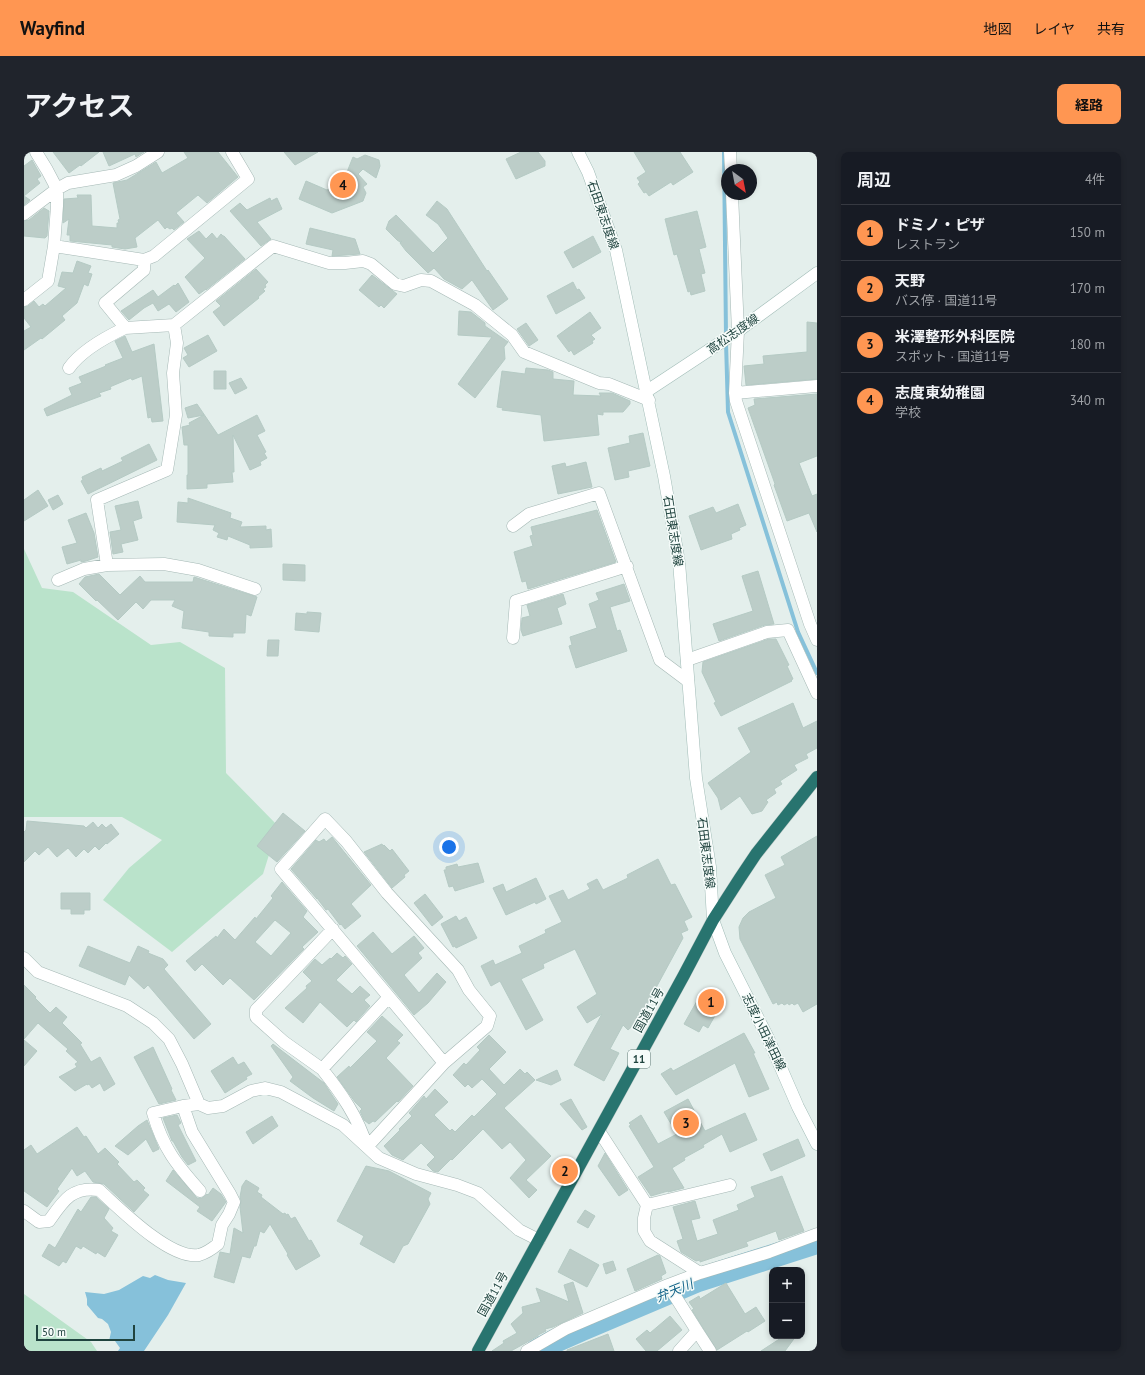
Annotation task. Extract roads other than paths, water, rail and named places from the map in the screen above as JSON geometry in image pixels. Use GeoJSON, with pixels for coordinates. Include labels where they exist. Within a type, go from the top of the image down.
{"type":"FeatureCollection","features":[{"type":"Feature","properties":{"kind":"highway","name":"国道11号"},"geometry":{"type":"LineString","coordinates":[[478,1351],[713,920],[756,854],[817,778]]}},
{"type":"Feature","properties":{"kind":"street"},"geometry":{"type":"LineString","coordinates":[[24,300],[48,281],[54,246],[57,189],[36,152]]}},
{"type":"Feature","properties":{"kind":"street"},"geometry":{"type":"LineString","coordinates":[[24,214],[57,189],[68,183],[116,175],[136,166],[158,152]]}},
{"type":"Feature","properties":{"kind":"street"},"geometry":{"type":"LineString","coordinates":[[54,246],[144,260],[154,256],[248,180],[232,152]]}},
{"type":"Feature","properties":{"kind":"street","name":"石田東志度線"},"geometry":{"type":"LineString","coordinates":[[578,152],[588,172],[616,250],[664,476],[679,562],[696,778],[710,867],[713,920]]}},
{"type":"Feature","properties":{"kind":"street"},"geometry":{"type":"LineString","coordinates":[[730,152],[731,164]]}},
{"type":"Feature","properties":{"kind":"street"},"geometry":{"type":"LineString","coordinates":[[732,200],[738,331],[735,393],[736,401],[810,624],[817,640]]}},
{"type":"Feature","properties":{"kind":"street"},"geometry":{"type":"LineString","coordinates":[[70,368],[76,359],[112,334],[124,328],[174,325],[273,246],[329,263],[362,261],[371,264],[395,284],[404,286],[421,280],[431,281],[475,305],[512,335],[524,352],[599,383],[610,384],[648,396]]}},
{"type":"Feature","properties":{"kind":"street"},"geometry":{"type":"LineString","coordinates":[[124,328],[105,303],[144,270],[144,260]]}},
{"type":"Feature","properties":{"kind":"street","name":"高松志度線"},"geometry":{"type":"LineString","coordinates":[[648,396],[817,273]]}},
{"type":"Feature","properties":{"kind":"street"},"geometry":{"type":"LineString","coordinates":[[107,565],[97,500],[167,470],[176,415],[174,373],[177,343],[174,325]]}},
{"type":"Feature","properties":{"kind":"street"},"geometry":{"type":"LineString","coordinates":[[735,393],[817,386]]}},
{"type":"Feature","properties":{"kind":"street"},"geometry":{"type":"LineString","coordinates":[[514,526],[529,514],[599,492],[660,660],[688,681]]}},
{"type":"Feature","properties":{"kind":"street"},"geometry":{"type":"LineString","coordinates":[[58,580],[84,569],[107,565],[164,564],[198,570],[255,589]]}},
{"type":"Feature","properties":{"kind":"street"},"geometry":{"type":"LineString","coordinates":[[513,638],[516,601],[627,566]]}},
{"type":"Feature","properties":{"kind":"street"},"geometry":{"type":"LineString","coordinates":[[687,660],[767,632],[788,630],[817,694]]}},
{"type":"Feature","properties":{"kind":"street"},"geometry":{"type":"LineString","coordinates":[[366,1146],[444,1063],[487,1026],[490,1016],[469,990],[458,970],[387,893],[346,841],[325,819],[281,869],[444,1063]]}},
{"type":"Feature","properties":{"kind":"street","name":"志度小田津田線"},"geometry":{"type":"LineString","coordinates":[[713,920],[725,953],[768,1038],[798,1106],[817,1144]]}},
{"type":"Feature","properties":{"kind":"street"},"geometry":{"type":"LineString","coordinates":[[332,929],[256,1010],[256,1017],[284,1042],[322,1069],[342,1095],[353,1113],[362,1132],[366,1146]]}},
{"type":"Feature","properties":{"kind":"street"},"geometry":{"type":"LineString","coordinates":[[24,958],[38,972],[127,1006],[153,1023],[169,1039],[182,1064],[198,1104]]}},
{"type":"Feature","properties":{"kind":"street"},"geometry":{"type":"LineString","coordinates":[[322,1069],[389,997]]}},
{"type":"Feature","properties":{"kind":"street"},"geometry":{"type":"LineString","coordinates":[[200,1191],[172,1158],[159,1133],[153,1113],[198,1104],[208,1108],[223,1106],[251,1091],[265,1088],[281,1092],[343,1125],[379,1158],[401,1168],[478,1193],[519,1230],[539,1240]]}},
{"type":"Feature","properties":{"kind":"street"},"geometry":{"type":"LineString","coordinates":[[24,1211],[40,1222],[49,1221],[62,1202],[72,1193],[90,1188],[99,1190],[145,1230],[168,1247],[198,1255],[210,1250],[218,1244],[222,1225],[234,1202],[192,1132],[182,1106]]}},
{"type":"Feature","properties":{"kind":"street"},"geometry":{"type":"LineString","coordinates":[[599,1131],[647,1205],[644,1218],[644,1231],[650,1241],[700,1273]]}},
{"type":"Feature","properties":{"kind":"street"},"geometry":{"type":"LineString","coordinates":[[647,1205],[730,1185]]}},
{"type":"Feature","properties":{"kind":"street"},"geometry":{"type":"LineString","coordinates":[[527,1351],[565,1329],[700,1273],[769,1252],[817,1234]]}},
{"type":"Feature","properties":{"kind":"street"},"geometry":{"type":"LineString","coordinates":[[668,1286],[710,1351]]}},
{"type":"Feature","properties":{"kind":"street"},"geometry":{"type":"LineString","coordinates":[[679,1351],[697,1331]]}},
{"type":"Feature","properties":{"kind":"water"},"geometry":{"type":"Polygon","coordinates":[[[155,1275],[168,1280],[186,1283],[168,1315],[144,1351],[118,1351],[120,1348],[115,1341],[109,1341],[111,1332],[108,1324],[102,1319],[98,1318],[87,1305],[85,1292],[104,1294],[119,1290],[143,1276],[150,1278],[155,1275]]]}},
{"type":"Feature","properties":{"kind":"waterway"},"geometry":{"type":"LineString","coordinates":[[724,152],[726,336]]}},
{"type":"Feature","properties":{"kind":"waterway"},"geometry":{"type":"LineString","coordinates":[[726,342],[728,412],[798,632],[817,673]]}},
{"type":"Feature","properties":{"kind":"waterway","name":"弁天川"},"geometry":{"type":"LineString","coordinates":[[537,1351],[582,1329],[698,1280],[817,1242]]}},
{"type":"Feature","properties":{"kind":"place","name":"志度東幼稚園"},"geometry":{"type":"Point","coordinates":[343,185]}},
{"type":"Feature","properties":{"kind":"place","name":"ドミノ・ピザ"},"geometry":{"type":"Point","coordinates":[711,1002]}},
{"type":"Feature","properties":{"kind":"place","name":"米澤整形外科医院"},"geometry":{"type":"Point","coordinates":[686,1123]}},
{"type":"Feature","properties":{"kind":"place","name":"天野"},"geometry":{"type":"Point","coordinates":[565,1171]}}]}
